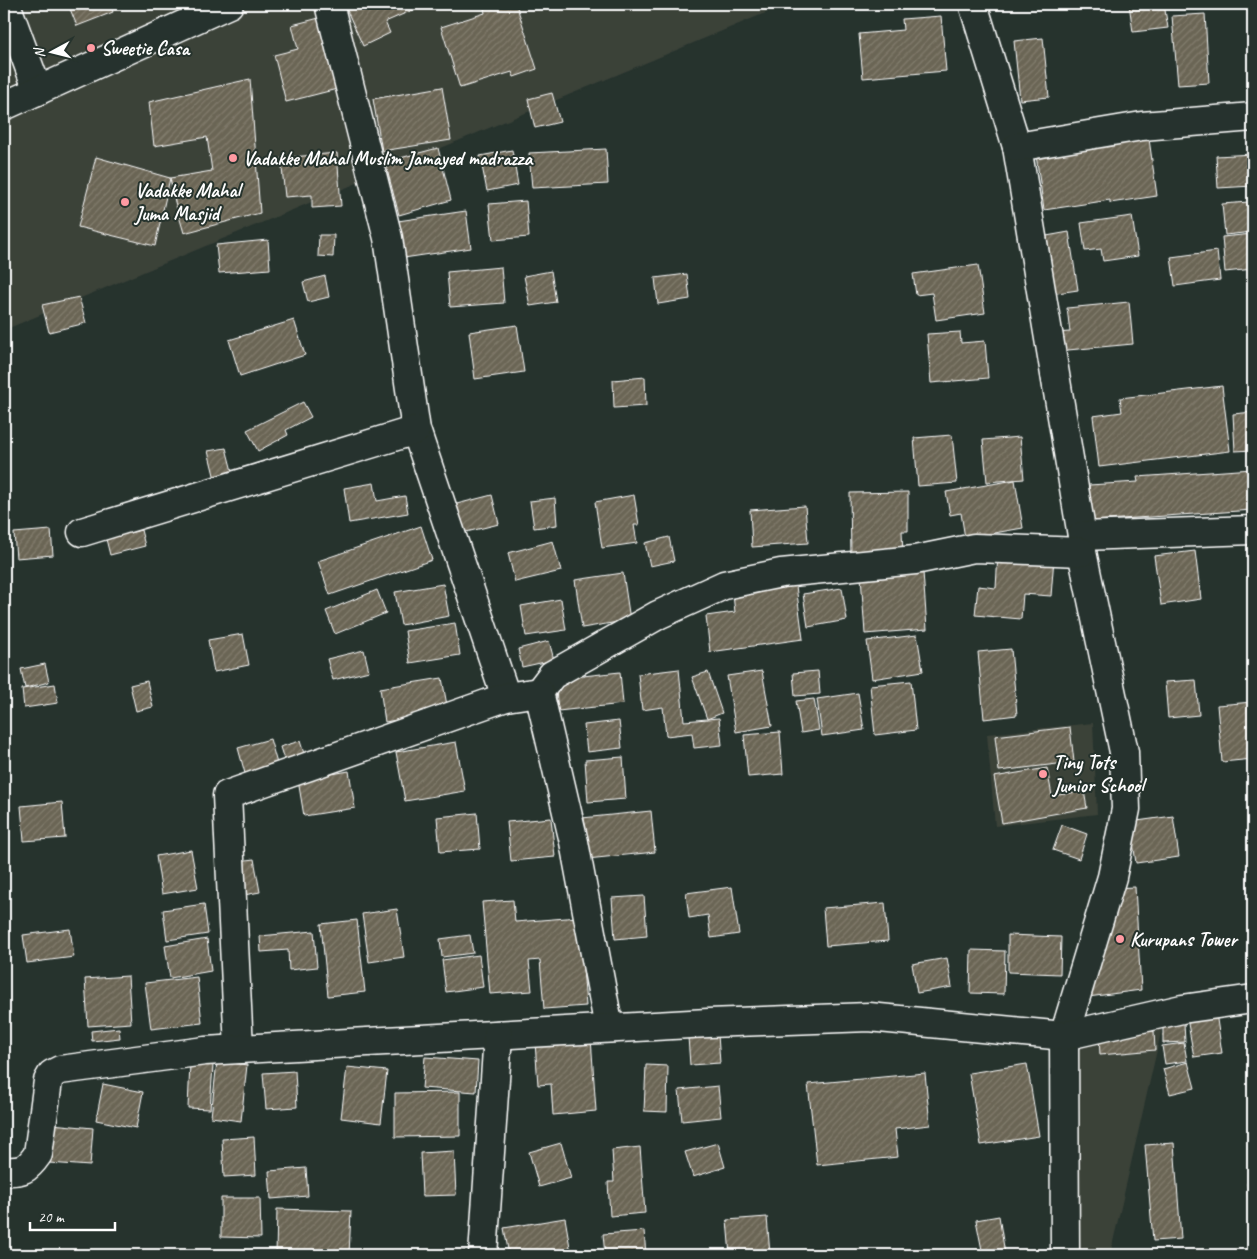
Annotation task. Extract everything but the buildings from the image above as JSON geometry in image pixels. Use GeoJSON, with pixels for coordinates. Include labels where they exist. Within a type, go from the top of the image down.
{"type":"FeatureCollection","features":[{"type":"Feature","properties":{"kind":"street"},"geometry":{"type":"LineString","coordinates":[[6,4],[38,91]]}},
{"type":"Feature","properties":{"kind":"street"},"geometry":{"type":"LineString","coordinates":[[4,106],[229,4]]}},
{"type":"Feature","properties":{"kind":"street"},"geometry":{"type":"LineString","coordinates":[[329,4],[388,238],[416,430],[506,697]]}},
{"type":"Feature","properties":{"kind":"street"},"geometry":{"type":"LineString","coordinates":[[973,4],[1017,147],[1082,544],[1124,752],[1126,809],[1112,877],[1064,1036],[1065,1255]]}},
{"type":"Feature","properties":{"kind":"street"},"geometry":{"type":"LineString","coordinates":[[1017,147],[1142,126],[1253,117]]}},
{"type":"Feature","properties":{"kind":"street"},"geometry":{"type":"LineString","coordinates":[[82,532],[416,430]]}},
{"type":"Feature","properties":{"kind":"street"},"geometry":{"type":"LineString","coordinates":[[239,1049],[227,795],[506,697],[539,692],[552,675],[658,615],[724,585],[781,573],[915,560],[974,548],[1082,544],[1253,530]]}},
{"type":"Feature","properties":{"kind":"street"},"geometry":{"type":"LineString","coordinates":[[539,692],[574,842],[609,1028]]}},
{"type":"Feature","properties":{"kind":"street"},"geometry":{"type":"LineString","coordinates":[[4,1171],[19,1171],[31,1164],[38,1154],[48,1081],[52,1074],[60,1070],[205,1051],[609,1028],[869,1017],[1064,1036],[1182,1009],[1253,999]]}},
{"type":"Feature","properties":{"kind":"street"},"geometry":{"type":"LineString","coordinates":[[483,1255],[498,1035]]}},
{"type":"Feature","properties":{"kind":"shaded area"},"geometry":{"type":"Polygon","coordinates":[[[4,4],[787,4],[4,330],[4,4]]]}},
{"type":"Feature","properties":{"kind":"shaded area","name":"Tiny Tots Junior School"},"geometry":{"type":"Polygon","coordinates":[[[1093,723],[1097,814],[995,826],[987,734],[1093,723]]]}},
{"type":"Feature","properties":{"kind":"shaded area"},"geometry":{"type":"Polygon","coordinates":[[[1165,1015],[1110,1255],[1062,1255],[1056,1041],[1165,1015]]]}},
{"type":"Feature","properties":{"kind":"place","name":"Sweetie Casa"},"geometry":{"type":"Point","coordinates":[91,48]}},
{"type":"Feature","properties":{"kind":"place","name":"Vadakke Mahal Muslim Jamayed madrazza"},"geometry":{"type":"Point","coordinates":[233,158]}},
{"type":"Feature","properties":{"kind":"place","name":"Vadakke Mahal Juma Masjid"},"geometry":{"type":"Point","coordinates":[125,202]}},
{"type":"Feature","properties":{"kind":"place","name":"Tiny Tots Junior School"},"geometry":{"type":"Point","coordinates":[1043,774]}},
{"type":"Feature","properties":{"kind":"place","name":"Kurupans Tower"},"geometry":{"type":"Point","coordinates":[1120,939]}}]}
